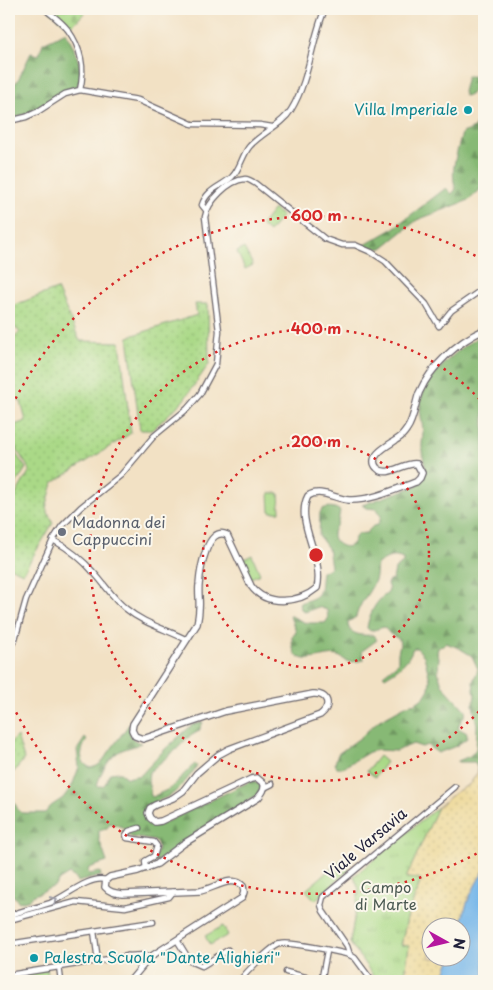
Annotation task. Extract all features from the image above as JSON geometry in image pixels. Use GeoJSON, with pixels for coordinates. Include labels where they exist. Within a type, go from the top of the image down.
{"type":"FeatureCollection","features":[{"type":"Feature","properties":{"kind":"street"},"geometry":{"type":"LineString","coordinates":[[45,9],[68,30],[80,55],[82,72],[80,90]]}},
{"type":"Feature","properties":{"kind":"street"},"geometry":{"type":"LineString","coordinates":[[9,649],[15,639],[26,600],[53,540],[62,526],[81,507],[121,475],[154,436],[186,409],[200,394],[216,364],[219,331],[206,210],[202,205],[214,187],[231,178],[251,145],[272,127],[283,121],[292,109],[305,76],[318,27],[326,9]]}},
{"type":"Feature","properties":{"kind":"street"},"geometry":{"type":"LineString","coordinates":[[9,121],[26,117],[65,94],[80,90],[138,100],[192,124],[260,125],[272,127]]}},
{"type":"Feature","properties":{"kind":"street"},"geometry":{"type":"LineString","coordinates":[[206,210],[222,190],[237,181],[250,180],[325,239],[342,245],[355,246],[371,252],[385,261],[426,304],[439,326],[451,311],[484,288]]}},
{"type":"Feature","properties":{"kind":"street"},"geometry":{"type":"LineString","coordinates":[[264,788],[261,780],[251,779],[161,821],[155,822],[148,813],[155,804],[173,798],[183,791],[198,773],[218,755],[228,749],[320,714],[328,706],[325,696],[318,693],[226,711],[143,739],[135,736],[132,730],[133,724],[197,624],[199,585],[203,563],[212,538],[217,534],[227,535],[251,586],[261,596],[281,601],[292,600],[303,598],[317,588],[319,574],[305,515],[305,501],[308,496],[314,492],[319,492],[348,500],[360,499],[416,482],[422,473],[417,464],[406,464],[384,471],[377,468],[376,456],[384,447],[399,438],[408,428],[419,394],[432,371],[455,348],[484,330]]}},
{"type":"Feature","properties":{"kind":"street"},"geometry":{"type":"LineString","coordinates":[[53,540],[90,569],[112,597],[132,614],[153,626],[173,632],[187,640]]}},
{"type":"Feature","properties":{"kind":"street"},"geometry":{"type":"LineString","coordinates":[[130,981],[150,957],[242,898],[243,886],[236,881],[229,881],[209,890],[136,894],[113,893],[105,887],[106,880],[110,877],[146,869],[157,864],[183,844],[258,798],[264,788],[272,784]]}},
{"type":"Feature","properties":{"kind":"street","name":"Viale Varsavia"},"geometry":{"type":"LineString","coordinates":[[372,981],[355,958],[350,955],[347,946],[321,905],[323,897],[454,787]]}},
{"type":"Feature","properties":{"kind":"street"},"geometry":{"type":"LineString","coordinates":[[139,828],[129,831],[126,835],[127,838],[154,842],[157,846],[154,856],[145,861],[146,869]]}},
{"type":"Feature","properties":{"kind":"street"},"geometry":{"type":"LineString","coordinates":[[9,916],[50,902],[95,880],[101,878],[106,880]]}},
{"type":"Feature","properties":{"kind":"street"},"geometry":{"type":"LineString","coordinates":[[9,920],[76,902],[125,907],[169,897],[173,892]]}},
{"type":"Feature","properties":{"kind":"street"},"geometry":{"type":"LineString","coordinates":[[9,944],[153,922]]}},
{"type":"Feature","properties":{"kind":"street"},"geometry":{"type":"LineString","coordinates":[[94,931],[98,961]]}},
{"type":"Feature","properties":{"kind":"street"},"geometry":{"type":"LineString","coordinates":[[177,940],[194,962],[202,966],[228,950]]}},
{"type":"Feature","properties":{"kind":"street"},"geometry":{"type":"LineString","coordinates":[[240,981],[274,947],[281,943],[350,955]]}},
{"type":"Feature","properties":{"kind":"street"},"geometry":{"type":"LineString","coordinates":[[286,972],[313,979],[323,979],[327,951]]}},
{"type":"Feature","properties":{"kind":"street"},"geometry":{"type":"LineString","coordinates":[[9,975],[128,956],[145,955],[150,957]]}},
{"type":"Feature","properties":{"kind":"street"},"geometry":{"type":"LineString","coordinates":[[128,956],[141,967]]}},
{"type":"Feature","properties":{"kind":"street"},"geometry":{"type":"LineString","coordinates":[[58,966],[61,981]]}},
{"type":"Feature","properties":{"kind":"green space"},"geometry":{"type":"Polygon","coordinates":[[[48,9],[83,9],[86,11],[70,28],[48,9]]]}},
{"type":"Feature","properties":{"kind":"green space"},"geometry":{"type":"Polygon","coordinates":[[[66,32],[78,60],[81,75],[80,82],[76,87],[33,110],[9,119],[9,86],[17,82],[31,53],[39,55],[43,43],[66,32]]]}},
{"type":"Feature","properties":{"kind":"green space"},"geometry":{"type":"Polygon","coordinates":[[[467,76],[484,77],[484,89],[476,89],[470,95],[465,96],[463,92],[467,76]]]}},
{"type":"Feature","properties":{"kind":"green space"},"geometry":{"type":"Polygon","coordinates":[[[478,120],[484,121],[484,186],[469,200],[417,220],[382,248],[374,249],[363,246],[391,230],[446,188],[452,194],[456,189],[453,175],[462,133],[472,129],[478,120]]]}},
{"type":"Feature","properties":{"kind":"green space"},"geometry":{"type":"Polygon","coordinates":[[[274,209],[282,216],[269,232],[261,225],[274,209]]]}},
{"type":"Feature","properties":{"kind":"green space"},"geometry":{"type":"Polygon","coordinates":[[[244,248],[253,265],[245,269],[237,252],[244,248]]]}},
{"type":"Feature","properties":{"kind":"green space"},"geometry":{"type":"Polygon","coordinates":[[[57,289],[80,341],[120,342],[131,433],[53,483],[46,508],[53,523],[23,573],[9,567],[9,506],[30,470],[9,438],[9,427],[26,421],[21,402],[9,393],[9,343],[20,332],[9,323],[9,307],[57,289]]]}},
{"type":"Feature","properties":{"kind":"green space"},"geometry":{"type":"Polygon","coordinates":[[[195,304],[208,304],[209,364],[183,401],[152,430],[140,430],[128,337],[197,315],[195,304]]]}},
{"type":"Feature","properties":{"kind":"green space"},"geometry":{"type":"Polygon","coordinates":[[[484,334],[484,762],[478,771],[475,762],[458,762],[470,756],[476,749],[477,725],[473,705],[475,696],[473,682],[478,669],[472,656],[446,643],[438,648],[438,671],[442,685],[466,711],[458,728],[467,733],[467,738],[456,746],[438,753],[427,745],[422,747],[413,744],[396,751],[377,750],[369,752],[342,768],[337,768],[335,763],[338,754],[361,737],[378,721],[407,705],[416,703],[424,697],[429,689],[430,680],[424,656],[417,648],[413,648],[405,662],[385,677],[383,675],[398,663],[399,639],[390,634],[384,627],[370,631],[367,628],[374,608],[380,599],[388,593],[387,584],[389,580],[393,579],[395,569],[403,563],[403,559],[396,557],[387,558],[377,564],[373,585],[356,617],[348,622],[350,630],[356,634],[373,635],[377,640],[362,651],[364,660],[349,662],[339,657],[331,656],[308,659],[296,655],[292,636],[296,633],[289,615],[306,623],[325,623],[328,619],[327,610],[318,607],[305,612],[301,609],[299,603],[318,594],[322,572],[331,567],[328,548],[319,536],[320,513],[322,509],[327,507],[340,511],[333,535],[335,541],[346,547],[352,544],[357,534],[366,533],[373,526],[378,525],[381,516],[376,509],[366,508],[362,505],[416,486],[421,481],[424,476],[425,467],[422,450],[423,429],[420,408],[425,389],[446,361],[484,334]]]}},
{"type":"Feature","properties":{"kind":"green space"},"geometry":{"type":"Polygon","coordinates":[[[9,444],[26,468],[9,495],[9,444]]]}},
{"type":"Feature","properties":{"kind":"green space"},"geometry":{"type":"Polygon","coordinates":[[[269,493],[279,493],[280,512],[270,512],[269,493]]]}},
{"type":"Feature","properties":{"kind":"green space"},"geometry":{"type":"Polygon","coordinates":[[[252,555],[260,574],[251,578],[242,560],[252,555]]]}},
{"type":"Feature","properties":{"kind":"green space"},"geometry":{"type":"Polygon","coordinates":[[[203,722],[199,731],[187,738],[177,749],[149,772],[148,781],[151,796],[153,797],[172,787],[195,764],[197,766],[174,793],[148,807],[146,816],[149,822],[157,826],[253,780],[260,785],[258,794],[156,862],[147,866],[147,862],[155,856],[157,851],[156,841],[131,837],[122,827],[110,823],[107,828],[99,830],[99,839],[107,862],[89,868],[88,871],[89,874],[100,872],[101,876],[77,882],[77,879],[69,874],[59,880],[55,886],[34,895],[30,899],[19,902],[14,896],[9,896],[9,796],[11,795],[18,810],[22,813],[45,813],[51,806],[63,798],[72,786],[79,767],[77,750],[85,738],[87,740],[83,747],[82,759],[91,768],[101,763],[130,723],[129,730],[131,736],[134,740],[141,743],[122,750],[113,756],[100,776],[97,786],[103,786],[110,773],[119,772],[127,778],[141,775],[164,750],[192,725],[203,722]]]}},
{"type":"Feature","properties":{"kind":"green space"},"geometry":{"type":"Polygon","coordinates":[[[17,736],[24,759],[9,778],[9,744],[17,736]]]}},
{"type":"Feature","properties":{"kind":"green space"},"geometry":{"type":"Polygon","coordinates":[[[379,756],[386,762],[375,777],[367,771],[379,756]]]}},
{"type":"Feature","properties":{"kind":"green space","name":"Campo di Marte"},"geometry":{"type":"Polygon","coordinates":[[[438,807],[406,878],[421,879],[407,918],[401,945],[409,946],[404,981],[377,981],[350,943],[359,889],[354,876],[438,807]]]}},
{"type":"Feature","properties":{"kind":"green space"},"geometry":{"type":"Polygon","coordinates":[[[341,860],[349,870],[315,900],[306,890],[341,860]]]}},
{"type":"Feature","properties":{"kind":"green space"},"geometry":{"type":"Polygon","coordinates":[[[223,926],[228,935],[210,945],[205,936],[223,926]]]}},
{"type":"Feature","properties":{"kind":"green space"},"geometry":{"type":"Polygon","coordinates":[[[47,969],[49,981],[9,981],[9,976],[47,969]]]}},
{"type":"Feature","properties":{"kind":"sand"},"geometry":{"type":"Polygon","coordinates":[[[484,762],[484,871],[470,898],[463,918],[420,918],[420,968],[447,968],[442,981],[404,981],[409,947],[401,945],[407,918],[421,880],[406,878],[438,807],[456,792],[470,784],[484,762]]]}},
{"type":"Feature","properties":{"kind":"water"},"geometry":{"type":"Polygon","coordinates":[[[484,871],[484,981],[442,981],[447,968],[470,968],[470,918],[462,918],[473,890],[484,871]]]}},
{"type":"Feature","properties":{"kind":"place","name":"Villa Imperiale"},"geometry":{"type":"Point","coordinates":[468,110]}},
{"type":"Feature","properties":{"kind":"place","name":"Madonna dei Cappuccini"},"geometry":{"type":"Point","coordinates":[62,532]}},
{"type":"Feature","properties":{"kind":"place","name":"Palestra Scuola \"Dante Alighieri\""},"geometry":{"type":"Point","coordinates":[34,958]}}]}
